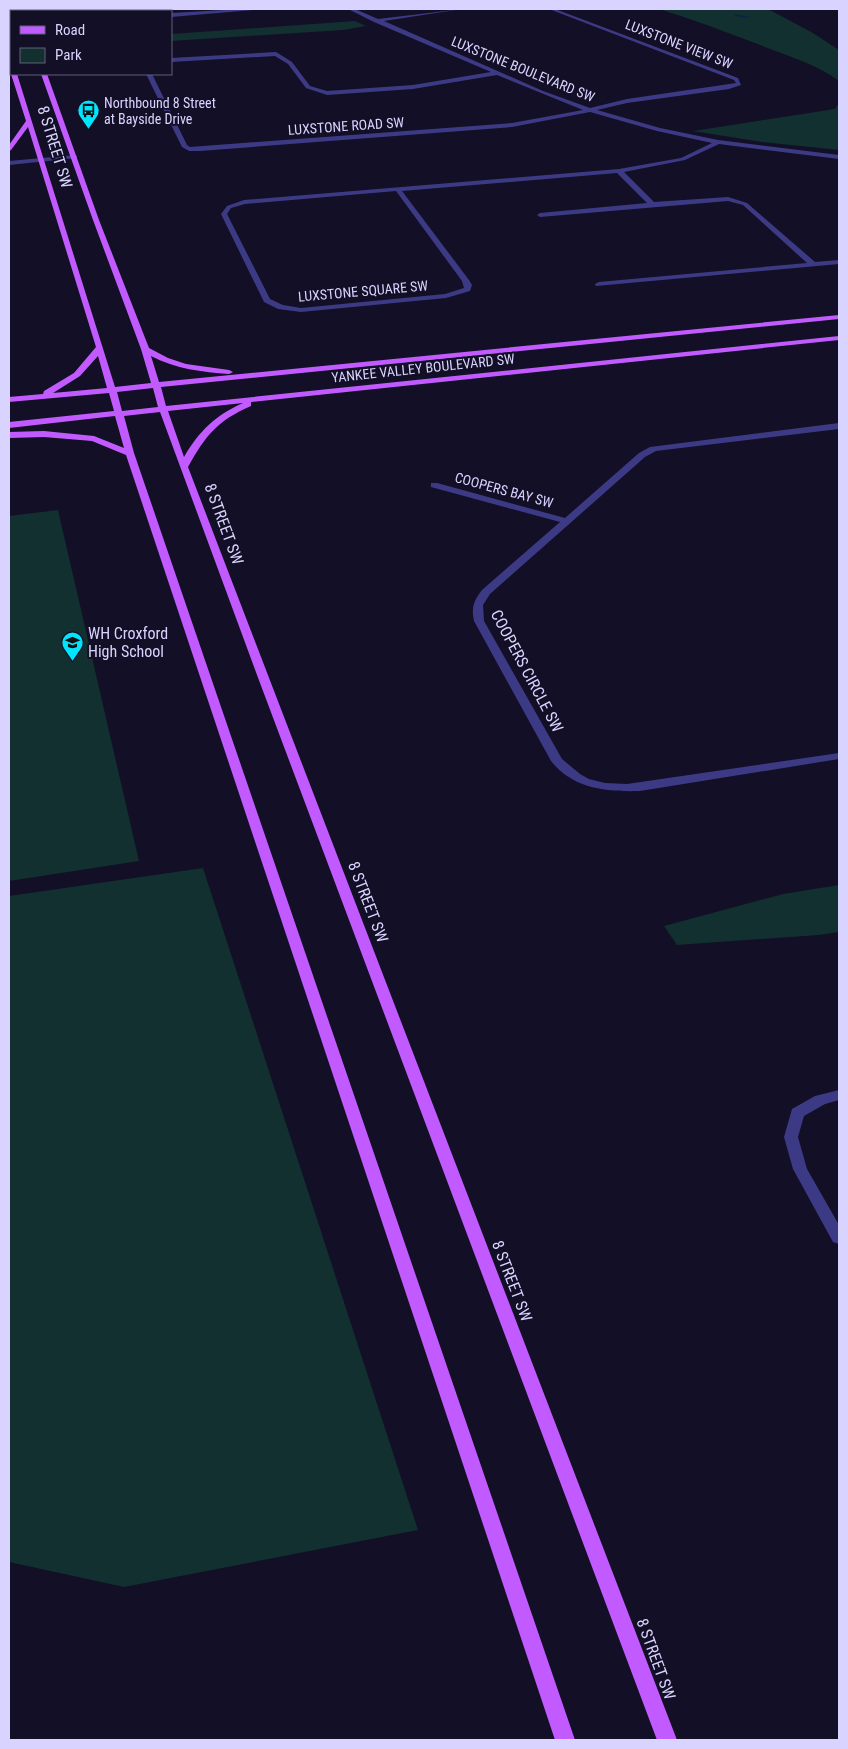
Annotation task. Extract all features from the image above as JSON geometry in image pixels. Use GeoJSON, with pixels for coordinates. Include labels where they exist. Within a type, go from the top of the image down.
{"type":"FeatureCollection","features":[{"type":"Feature","properties":{"kind":"main road","name":"8 STREET SW"},"geometry":{"type":"LineString","coordinates":[[14,75],[100,347],[130,453],[565,1740]]}},
{"type":"Feature","properties":{"kind":"main road","name":"8 STREET SW"},"geometry":{"type":"LineString","coordinates":[[44,75],[96,220],[145,349],[163,408],[184,466],[667,1740]]}},
{"type":"Feature","properties":{"kind":"main road"},"geometry":{"type":"LineString","coordinates":[[9,149],[29,121]]}},
{"type":"Feature","properties":{"kind":"main road","name":"YANKEE VALLEY BOULEVARD SW"},"geometry":{"type":"LineString","coordinates":[[9,400],[839,317]]}},
{"type":"Feature","properties":{"kind":"main road","name":"YANKEE VALLEY BOULEVARD SW"},"geometry":{"type":"LineString","coordinates":[[9,424],[839,338]]}},
{"type":"Feature","properties":{"kind":"main road"},"geometry":{"type":"LineString","coordinates":[[38,398],[76,377],[88,365],[100,347]]}},
{"type":"Feature","properties":{"kind":"main road"},"geometry":{"type":"LineString","coordinates":[[145,349],[163,361],[185,367],[264,374]]}},
{"type":"Feature","properties":{"kind":"main road"},"geometry":{"type":"LineString","coordinates":[[184,466],[198,439],[211,424],[234,410],[263,398]]}},
{"type":"Feature","properties":{"kind":"main road"},"geometry":{"type":"LineString","coordinates":[[9,435],[44,434],[94,439],[130,453]]}},
{"type":"Feature","properties":{"kind":"street"},"geometry":{"type":"LineString","coordinates":[[172,15],[261,9]]}},
{"type":"Feature","properties":{"kind":"street","name":"LUXSTONE BOULEVARD SW"},"geometry":{"type":"LineString","coordinates":[[351,9],[540,92],[590,110],[660,130],[718,142],[839,157]]}},
{"type":"Feature","properties":{"kind":"street"},"geometry":{"type":"LineString","coordinates":[[376,21],[460,9]]}},
{"type":"Feature","properties":{"kind":"street","name":"LUXSTONE VIEW SW"},"geometry":{"type":"LineString","coordinates":[[550,9],[700,64],[739,81],[736,86],[628,101],[590,110]]}},
{"type":"Feature","properties":{"kind":"street"},"geometry":{"type":"LineString","coordinates":[[172,60],[276,54],[284,57],[308,89],[327,93],[413,87],[497,73]]}},
{"type":"Feature","properties":{"kind":"street","name":"LUXSTONE ROAD SW"},"geometry":{"type":"LineString","coordinates":[[149,75],[184,146],[189,149],[512,125],[590,110]]}},
{"type":"Feature","properties":{"kind":"street","name":"LUXSTONE SQUARE SW"},"geometry":{"type":"LineString","coordinates":[[398,190],[465,280],[468,285],[466,289],[436,297],[300,310],[280,307],[267,300],[224,214],[229,207],[244,202],[618,171],[680,160],[706,151],[718,142]]}},
{"type":"Feature","properties":{"kind":"street"},"geometry":{"type":"LineString","coordinates":[[9,163],[75,157]]}},
{"type":"Feature","properties":{"kind":"street"},"geometry":{"type":"LineString","coordinates":[[618,171],[653,204]]}},
{"type":"Feature","properties":{"kind":"street"},"geometry":{"type":"LineString","coordinates":[[540,215],[714,199],[738,201],[745,204],[813,264]]}},
{"type":"Feature","properties":{"kind":"street"},"geometry":{"type":"LineString","coordinates":[[599,284],[839,262]]}},
{"type":"Feature","properties":{"kind":"street","name":"COOPERS CIRCLE SW"},"geometry":{"type":"LineString","coordinates":[[839,426],[653,449],[642,455],[486,592],[479,600],[477,609],[479,621],[557,761],[570,775],[591,784],[614,788],[631,787],[839,756]]}},
{"type":"Feature","properties":{"kind":"street","name":"COOPERS BAY SW"},"geometry":{"type":"LineString","coordinates":[[434,485],[567,521]]}},
{"type":"Feature","properties":{"kind":"street"},"geometry":{"type":"LineString","coordinates":[[839,1095],[820,1100],[796,1113],[790,1136],[800,1169],[839,1238]]}},
{"type":"Feature","properties":{"kind":"green space"},"geometry":{"type":"Polygon","coordinates":[[[659,9],[768,9],[813,33],[839,50],[839,81],[799,60],[716,28],[659,9]]]}},
{"type":"Feature","properties":{"kind":"green space"},"geometry":{"type":"Polygon","coordinates":[[[355,21],[366,26],[343,30],[172,41],[172,34],[355,21]]]}},
{"type":"Feature","properties":{"kind":"green space"},"geometry":{"type":"Polygon","coordinates":[[[839,103],[839,150],[762,142],[693,131],[835,109],[839,103]]]}},
{"type":"Feature","properties":{"kind":"green space"},"geometry":{"type":"Polygon","coordinates":[[[58,510],[139,861],[9,881],[9,516],[58,510]]]}},
{"type":"Feature","properties":{"kind":"green space"},"geometry":{"type":"Polygon","coordinates":[[[203,868],[418,1530],[124,1587],[9,1562],[9,896],[203,868]]]}},
{"type":"Feature","properties":{"kind":"green space"},"geometry":{"type":"Polygon","coordinates":[[[839,885],[839,932],[677,945],[664,926],[783,894],[839,885]]]}},
{"type":"Feature","properties":{"kind":"waterway"},"geometry":{"type":"LineString","coordinates":[[735,15],[748,17]]}},
{"type":"Feature","properties":{"kind":"place","name":"Northbound 8 Street at Bayside Drive"},"geometry":{"type":"Point","coordinates":[88,130]}},
{"type":"Feature","properties":{"kind":"place","name":"WH Croxford High School"},"geometry":{"type":"Point","coordinates":[72,661]}}]}
